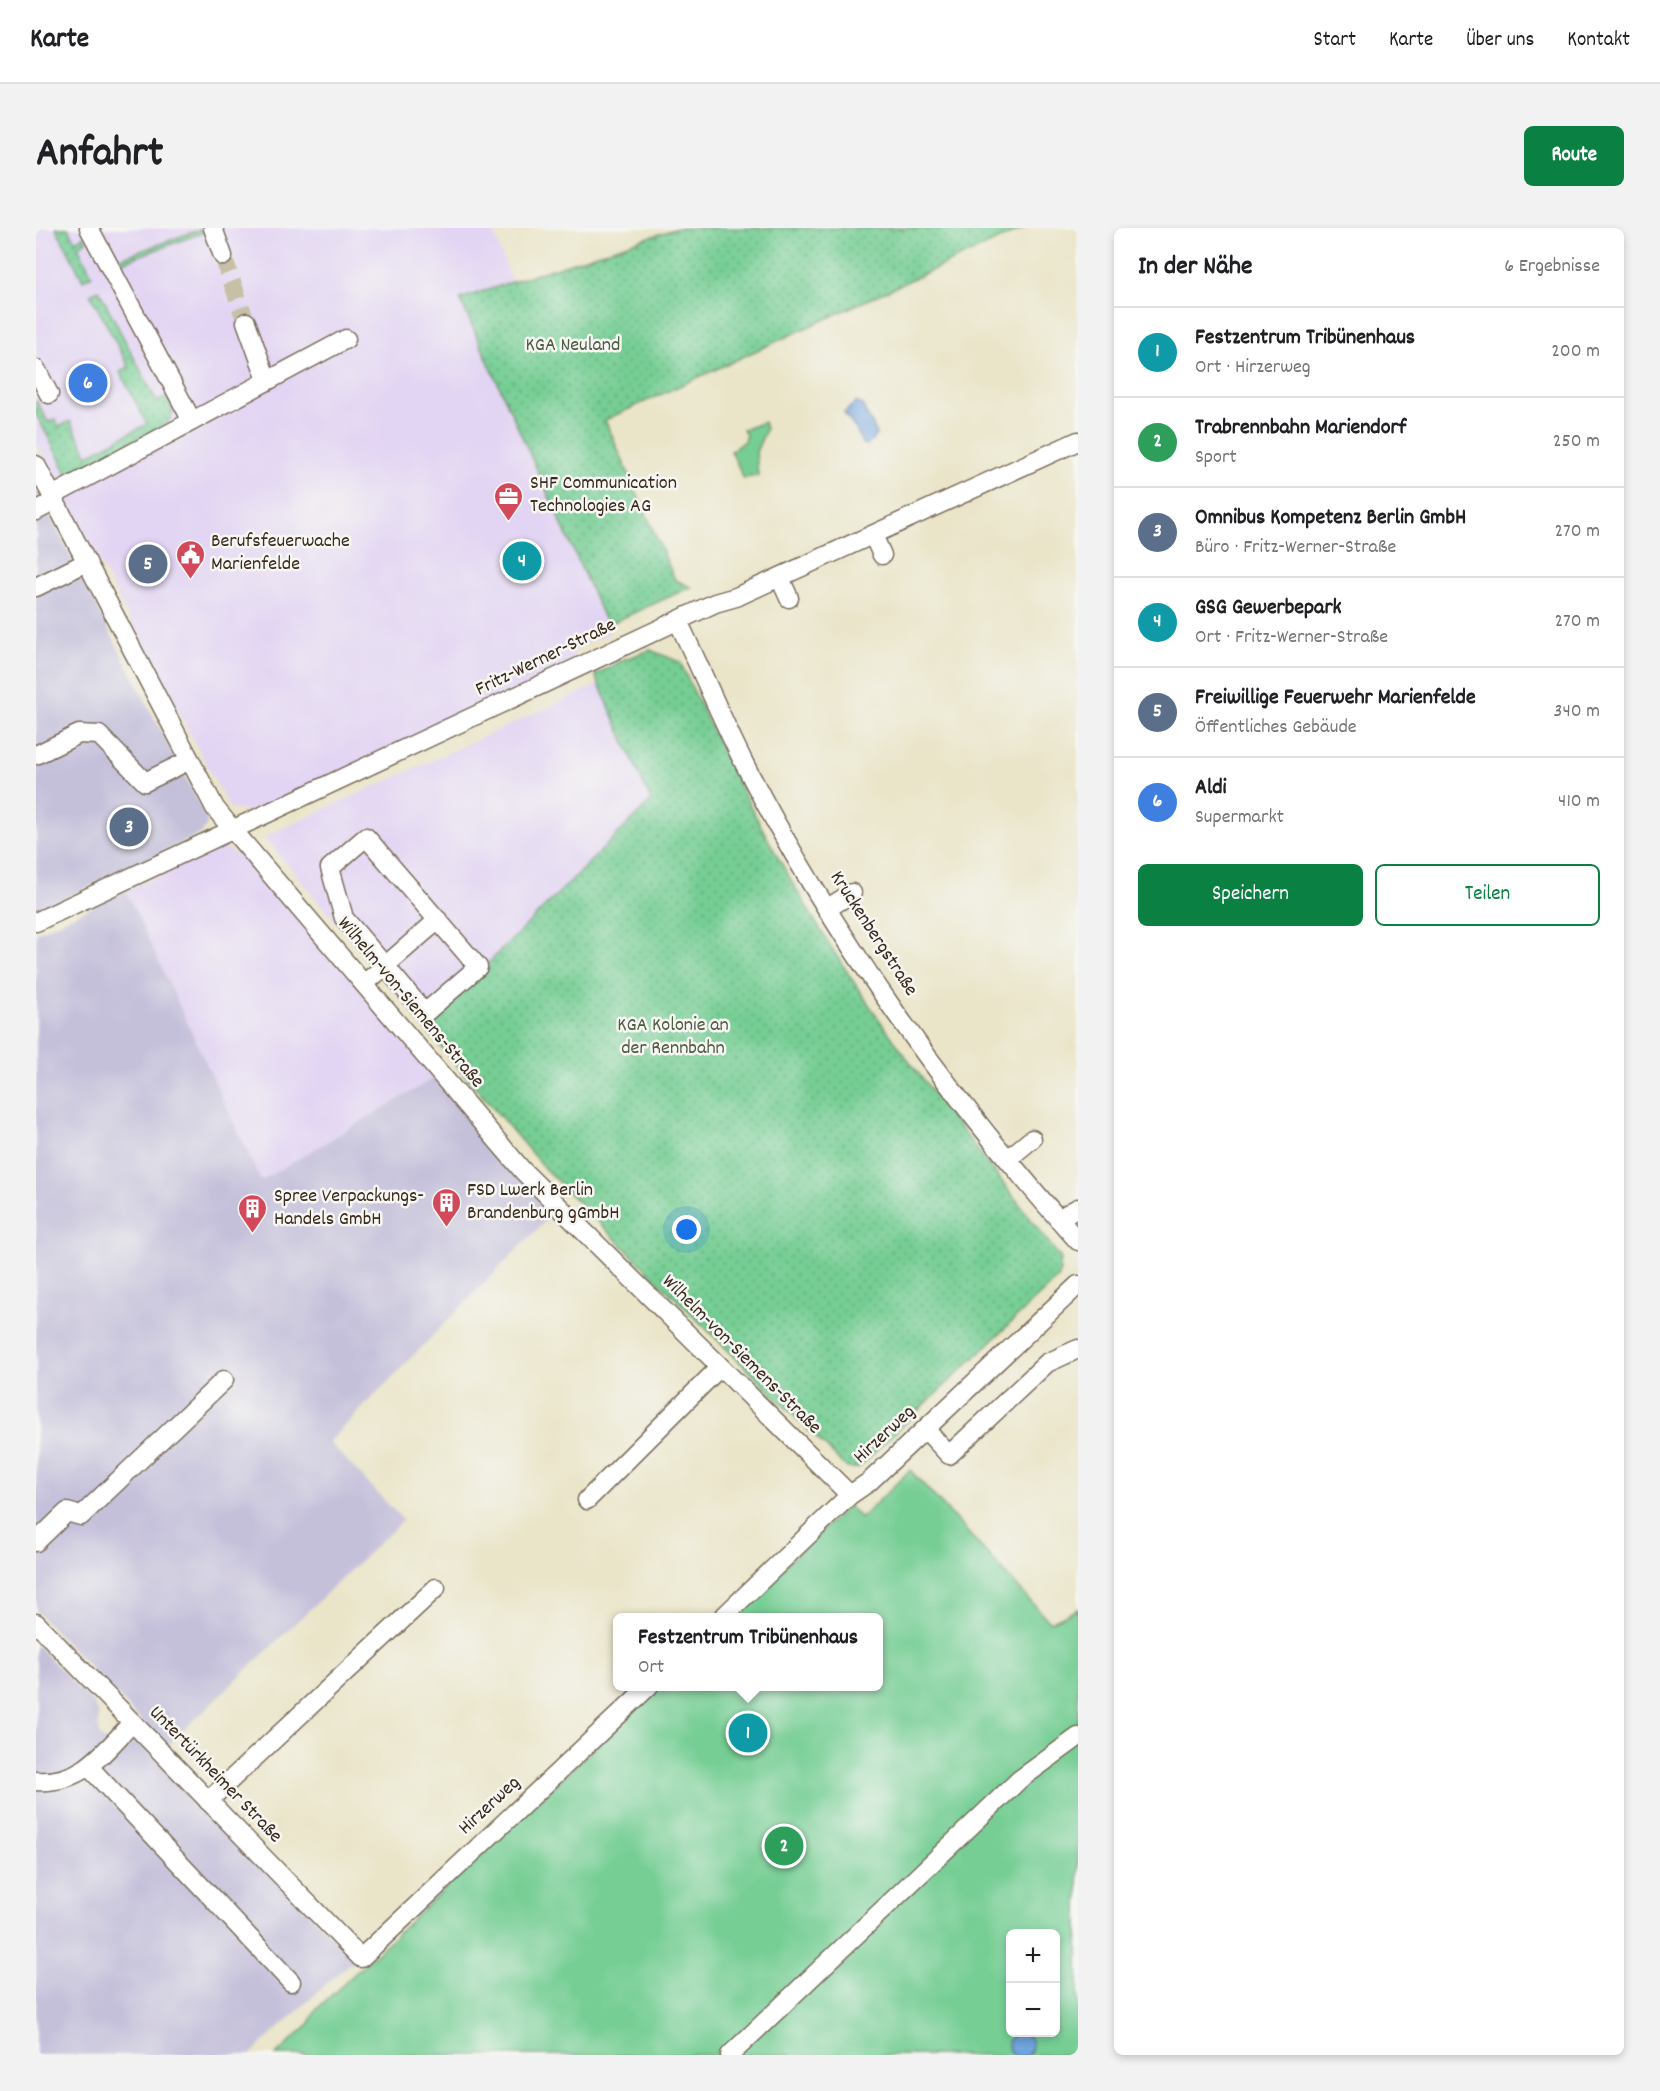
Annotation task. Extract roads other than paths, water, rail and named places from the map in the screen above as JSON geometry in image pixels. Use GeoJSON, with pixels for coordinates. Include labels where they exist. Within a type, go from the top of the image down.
{"type":"FeatureCollection","features":[{"type":"Feature","properties":{"kind":"street"},"geometry":{"type":"LineString","coordinates":[[89,228],[192,421]]}},
{"type":"Feature","properties":{"kind":"street"},"geometry":{"type":"LineString","coordinates":[[213,228],[223,256]]}},
{"type":"Feature","properties":{"kind":"street"},"geometry":{"type":"LineString","coordinates":[[246,322],[267,380]]}},
{"type":"Feature","properties":{"kind":"street"},"geometry":{"type":"LineString","coordinates":[[36,511],[47,492],[192,421],[346,339]]}},
{"type":"Feature","properties":{"kind":"street"},"geometry":{"type":"LineString","coordinates":[[36,369],[49,394]]}},
{"type":"Feature","properties":{"kind":"street","name":"Fritz-Werner-Straße"},"geometry":{"type":"LineString","coordinates":[[36,922],[649,634],[780,578],[1078,441]]}},
{"type":"Feature","properties":{"kind":"street","name":"Wilhelm-von-Siemens-Straße"},"geometry":{"type":"LineString","coordinates":[[36,465],[47,492],[87,562],[215,808],[523,1171],[850,1495]]}},
{"type":"Feature","properties":{"kind":"street"},"geometry":{"type":"LineString","coordinates":[[873,535],[882,555]]}},
{"type":"Feature","properties":{"kind":"street"},"geometry":{"type":"LineString","coordinates":[[36,587],[87,562]]}},
{"type":"Feature","properties":{"kind":"street"},"geometry":{"type":"LineString","coordinates":[[780,578],[789,598]]}},
{"type":"Feature","properties":{"kind":"street","name":"Kruckenbergstraße"},"geometry":{"type":"LineString","coordinates":[[678,621],[745,764],[828,908],[928,1055],[1078,1241]]}},
{"type":"Feature","properties":{"kind":"street"},"geometry":{"type":"LineString","coordinates":[[36,755],[79,734],[99,735],[146,782],[190,760]]}},
{"type":"Feature","properties":{"kind":"street"},"geometry":{"type":"LineString","coordinates":[[366,837],[478,967],[425,1013],[384,966],[344,918],[330,868],[366,837]]}},
{"type":"Feature","properties":{"kind":"street"},"geometry":{"type":"LineString","coordinates":[[828,908],[852,893]]}},
{"type":"Feature","properties":{"kind":"street"},"geometry":{"type":"LineString","coordinates":[[364,984],[438,920]]}},
{"type":"Feature","properties":{"kind":"street"},"geometry":{"type":"LineString","coordinates":[[1009,1158],[1032,1139]]}},
{"type":"Feature","properties":{"kind":"street"},"geometry":{"type":"LineString","coordinates":[[1058,1219],[1078,1208]]}},
{"type":"Feature","properties":{"kind":"street","name":"Hirzerweg"},"geometry":{"type":"LineString","coordinates":[[726,1613],[850,1495],[869,1482],[1078,1285]]}},
{"type":"Feature","properties":{"kind":"street"},"geometry":{"type":"LineString","coordinates":[[925,1429],[949,1455],[1047,1363],[1078,1349]]}},
{"type":"Feature","properties":{"kind":"street"},"geometry":{"type":"LineString","coordinates":[[587,1500],[720,1367]]}},
{"type":"Feature","properties":{"kind":"street"},"geometry":{"type":"LineString","coordinates":[[36,1542],[67,1512],[81,1516],[224,1380]]}},
{"type":"Feature","properties":{"kind":"street"},"geometry":{"type":"LineString","coordinates":[[208,1801],[436,1588]]}},
{"type":"Feature","properties":{"kind":"street","name":"Untertürkheimer Straße"},"geometry":{"type":"LineString","coordinates":[[36,1623],[361,1958]]}},
{"type":"Feature","properties":{"kind":"street","name":"Hirzerweg"},"geometry":{"type":"LineString","coordinates":[[361,1958],[644,1691]]}},
{"type":"Feature","properties":{"kind":"street"},"geometry":{"type":"LineString","coordinates":[[36,1781],[56,1782],[89,1767],[132,1723]]}},
{"type":"Feature","properties":{"kind":"street"},"geometry":{"type":"LineString","coordinates":[[730,2055],[1018,1780],[1078,1737]]}},
{"type":"Feature","properties":{"kind":"street"},"geometry":{"type":"LineString","coordinates":[[89,1767],[291,1982]]}},
{"type":"Feature","properties":{"kind":"water"},"geometry":{"type":"Polygon","coordinates":[[[856,402],[863,405],[876,431],[876,435],[868,445],[862,444],[857,431],[844,413],[856,402]]]}},
{"type":"Feature","properties":{"kind":"water"},"geometry":{"type":"Polygon","coordinates":[[[1012,2037],[1028,2037],[1031,2040],[1031,2050],[1025,2056],[1015,2056],[1009,2050],[1009,2040],[1012,2037]]]}},
{"type":"Feature","properties":{"kind":"tunnel"},"geometry":{"type":"LineString","coordinates":[[223,256],[246,322]]}},
{"type":"Feature","properties":{"kind":"place","name":"Aldi"},"geometry":{"type":"Point","coordinates":[88,383]}},
{"type":"Feature","properties":{"kind":"place","name":"SHF Communication Technologies AG"},"geometry":{"type":"Point","coordinates":[509,522]}},
{"type":"Feature","properties":{"kind":"place","name":"GSG Gewerbepark"},"geometry":{"type":"Point","coordinates":[522,561]}},
{"type":"Feature","properties":{"kind":"place","name":"Freiwillige Feuerwehr Marienfelde"},"geometry":{"type":"Point","coordinates":[148,564]}},
{"type":"Feature","properties":{"kind":"place","name":"Berufsfeuerwache Marienfelde"},"geometry":{"type":"Point","coordinates":[190,580]}},
{"type":"Feature","properties":{"kind":"place","name":"Omnibus Kompetenz Berlin GmbH"},"geometry":{"type":"Point","coordinates":[129,827]}},
{"type":"Feature","properties":{"kind":"place","name":"FSD Lwerk Berlin Brandenburg gGmbH"},"geometry":{"type":"Point","coordinates":[446,1228]}},
{"type":"Feature","properties":{"kind":"place","name":"Spree Verpackungs- Handels GmbH"},"geometry":{"type":"Point","coordinates":[253,1234]}},
{"type":"Feature","properties":{"kind":"place","name":"Festzentrum Tribünenhaus"},"geometry":{"type":"Point","coordinates":[748,1733]}},
{"type":"Feature","properties":{"kind":"place","name":"Trabrennbahn Mariendorf"},"geometry":{"type":"Point","coordinates":[784,1846]}},
{"type":"Feature","properties":{"kind":"park label","name":"KGA Neuland"},"geometry":{"type":"Point","coordinates":[573,346]}},
{"type":"Feature","properties":{"kind":"park label","name":"KGA Kolonie an der Rennbahn"},"geometry":{"type":"Point","coordinates":[673,1038]}}]}
